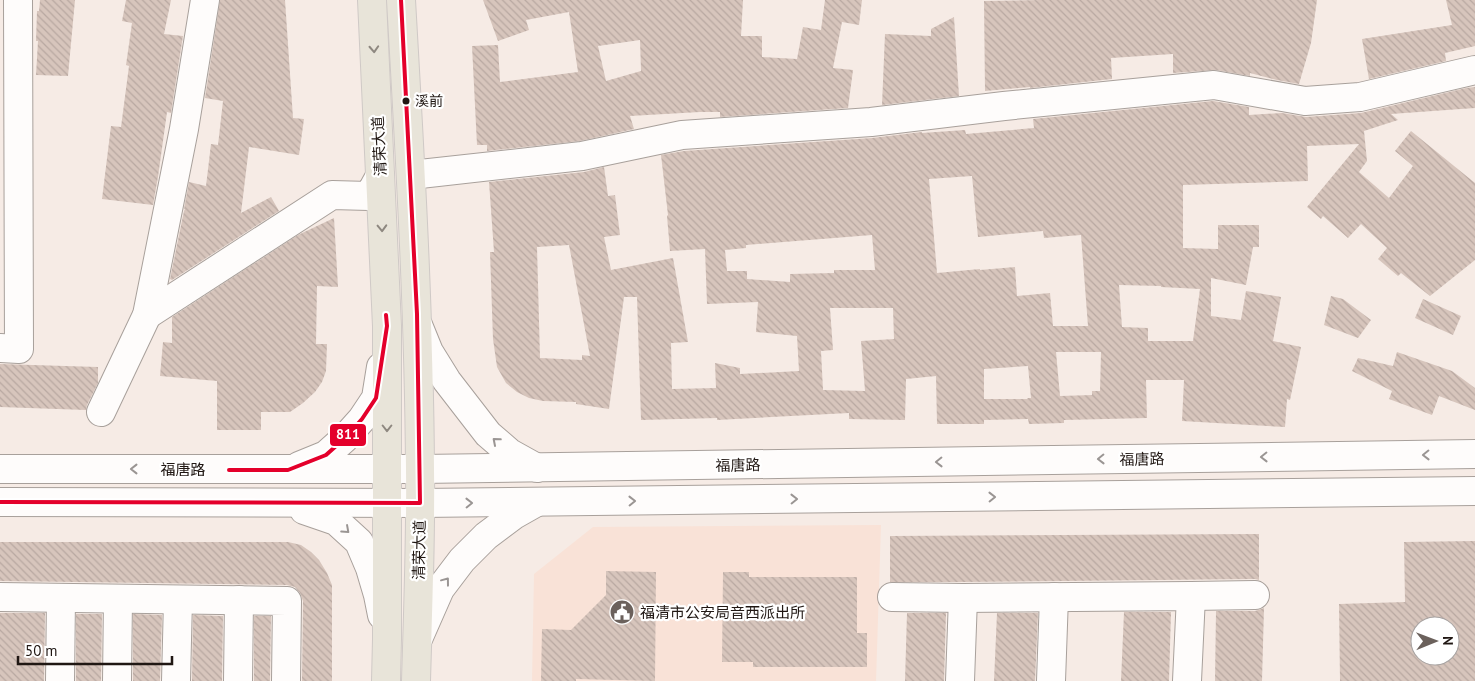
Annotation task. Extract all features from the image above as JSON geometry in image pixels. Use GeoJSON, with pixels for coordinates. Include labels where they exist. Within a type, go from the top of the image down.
{"type":"FeatureCollection","features":[{"type":"Feature","properties":{"kind":"main road","name":"清荣大道"},"geometry":{"type":"LineString","coordinates":[[372,0],[386,326],[386,681]]}},
{"type":"Feature","properties":{"kind":"main road","name":"清荣大道"},"geometry":{"type":"LineString","coordinates":[[401,0],[418,325],[420,504],[416,681]]}},
{"type":"Feature","properties":{"kind":"street"},"geometry":{"type":"LineString","coordinates":[[0,348],[19,349],[18,0]]}},
{"type":"Feature","properties":{"kind":"street"},"geometry":{"type":"LineString","coordinates":[[101,412],[147,315],[184,129],[205,0]]}},
{"type":"Feature","properties":{"kind":"street"},"geometry":{"type":"LineString","coordinates":[[411,175],[582,156],[682,135],[871,122],[1023,104],[1214,85],[1305,101],[1360,97],[1475,70]]}},
{"type":"Feature","properties":{"kind":"street"},"geometry":{"type":"LineString","coordinates":[[147,315],[332,195],[369,196],[380,176]]}},
{"type":"Feature","properties":{"kind":"street"},"geometry":{"type":"LineString","coordinates":[[418,325],[429,352],[447,381],[488,434],[510,453],[537,468]]}},
{"type":"Feature","properties":{"kind":"street"},"geometry":{"type":"LineString","coordinates":[[288,470],[326,455],[362,419],[376,398],[386,326]]}},
{"type":"Feature","properties":{"kind":"street","name":"福唐路"},"geometry":{"type":"LineString","coordinates":[[0,469],[288,470],[537,468],[1475,454]]}},
{"type":"Feature","properties":{"kind":"street"},"geometry":{"type":"LineString","coordinates":[[0,502],[420,504],[1475,491]]}},
{"type":"Feature","properties":{"kind":"street"},"geometry":{"type":"LineString","coordinates":[[417,640],[440,589],[462,560],[486,536],[514,515],[537,502]]}},
{"type":"Feature","properties":{"kind":"street"},"geometry":{"type":"LineString","coordinates":[[286,504],[336,521],[359,542],[370,568],[378,595],[387,639]]}},
{"type":"Feature","properties":{"kind":"street"},"geometry":{"type":"LineString","coordinates":[[892,596],[963,598],[1254,595]]}},
{"type":"Feature","properties":{"kind":"street"},"geometry":{"type":"LineString","coordinates":[[1187,681],[1191,596]]}},
{"type":"Feature","properties":{"kind":"street"},"geometry":{"type":"LineString","coordinates":[[0,597],[287,601],[286,681]]}},
{"type":"Feature","properties":{"kind":"street"},"geometry":{"type":"LineString","coordinates":[[1051,681],[1054,597]]}},
{"type":"Feature","properties":{"kind":"street"},"geometry":{"type":"LineString","coordinates":[[60,681],[61,598]]}},
{"type":"Feature","properties":{"kind":"street"},"geometry":{"type":"LineString","coordinates":[[960,681],[963,598]]}},
{"type":"Feature","properties":{"kind":"street"},"geometry":{"type":"LineString","coordinates":[[117,681],[118,599]]}},
{"type":"Feature","properties":{"kind":"street"},"geometry":{"type":"LineString","coordinates":[[176,681],[178,600]]}},
{"type":"Feature","properties":{"kind":"street"},"geometry":{"type":"LineString","coordinates":[[238,681],[239,600]]}},
{"type":"Feature","properties":{"kind":"shaded area"},"geometry":{"type":"Polygon","coordinates":[[[881,525],[876,681],[532,681],[534,574],[593,527],[881,525]]]}},
{"type":"Feature","properties":{"kind":"building"},"geometry":{"type":"Polygon","coordinates":[[[40,0],[75,0],[68,76],[36,75],[37,11],[39,11],[40,0]]]}},
{"type":"Feature","properties":{"kind":"building"},"geometry":{"type":"Polygon","coordinates":[[[126,0],[171,0],[164,34],[183,36],[171,113],[167,112],[153,205],[102,199],[111,126],[121,127],[129,66],[126,65],[132,23],[122,21],[126,0]]]}},
{"type":"Feature","properties":{"kind":"building"},"geometry":{"type":"Polygon","coordinates":[[[220,0],[285,0],[293,118],[304,119],[299,155],[249,147],[241,213],[271,197],[279,211],[172,280],[170,279],[189,182],[206,186],[211,144],[218,145],[223,101],[205,98],[220,0]]]}},
{"type":"Feature","properties":{"kind":"building"},"geometry":{"type":"Polygon","coordinates":[[[483,0],[743,0],[741,36],[762,36],[762,57],[797,59],[803,27],[821,30],[825,0],[862,0],[859,25],[842,22],[833,68],[853,70],[848,108],[720,117],[720,112],[630,116],[634,129],[580,141],[487,151],[487,145],[477,145],[472,46],[498,45],[500,82],[578,72],[569,12],[526,20],[529,30],[498,41],[483,0]],[[640,40],[598,46],[606,81],[641,71],[640,40]]]}},
{"type":"Feature","properties":{"kind":"building"},"geometry":{"type":"Polygon","coordinates":[[[1317,0],[1311,43],[1299,84],[1250,73],[1250,76],[1216,70],[1173,73],[1173,54],[1111,58],[1112,79],[985,91],[984,1],[1317,0]]]}},
{"type":"Feature","properties":{"kind":"building"},"geometry":{"type":"Polygon","coordinates":[[[1446,0],[1475,0],[1475,46],[1445,53],[1446,61],[1369,79],[1362,39],[1452,25],[1446,0]]]}},
{"type":"Feature","properties":{"kind":"building"},"geometry":{"type":"Polygon","coordinates":[[[954,17],[959,96],[882,105],[885,34],[931,36],[931,29],[954,17]]]}},
{"type":"Feature","properties":{"kind":"building"},"geometry":{"type":"Polygon","coordinates":[[[1475,87],[1475,108],[1391,114],[1398,120],[1364,131],[1367,161],[1359,172],[1389,198],[1413,166],[1395,151],[1411,131],[1475,183],[1475,260],[1430,296],[1401,273],[1398,276],[1378,259],[1387,248],[1361,224],[1348,238],[1323,216],[1321,219],[1307,207],[1359,144],[1307,146],[1308,181],[1183,185],[1183,248],[1218,249],[1218,225],[1259,225],[1259,247],[1253,247],[1246,285],[1211,278],[1211,316],[1241,320],[1246,291],[1281,297],[1273,341],[1301,347],[1290,400],[1287,399],[1285,427],[1182,421],[1184,380],[1146,380],[1147,418],[1064,420],[1064,423],[1029,424],[1028,419],[984,420],[984,424],[937,424],[936,376],[906,379],[905,420],[849,419],[849,413],[717,420],[717,418],[641,420],[637,297],[624,297],[609,409],[576,404],[576,402],[543,401],[529,398],[517,392],[506,383],[497,367],[493,339],[490,252],[494,252],[489,182],[584,172],[604,167],[608,196],[615,195],[620,235],[604,237],[611,270],[673,258],[688,342],[671,343],[672,389],[716,388],[715,363],[740,368],[740,374],[799,371],[797,336],[756,332],[758,302],[707,304],[705,249],[670,251],[661,155],[684,151],[872,138],[922,132],[965,130],[966,134],[1034,128],[1033,119],[1213,101],[1249,107],[1249,115],[1282,113],[1306,117],[1361,113],[1475,87]],[[972,176],[929,179],[937,273],[1015,267],[1017,296],[1050,293],[1053,326],[1088,326],[1081,235],[1044,238],[1043,231],[978,237],[972,176]],[[872,235],[746,245],[746,248],[725,250],[727,271],[747,271],[747,279],[790,282],[790,274],[834,273],[834,270],[875,270],[872,235]],[[569,245],[537,247],[540,358],[582,360],[582,355],[590,356],[569,245]],[[1119,285],[1122,327],[1148,328],[1148,341],[1193,341],[1200,289],[1119,285]],[[830,308],[833,350],[821,351],[823,390],[865,391],[861,341],[894,339],[893,308],[830,308]],[[1056,352],[1060,396],[1092,395],[1092,391],[1100,391],[1101,352],[1056,352]],[[1028,366],[984,369],[984,399],[1031,398],[1028,366]]]}},
{"type":"Feature","properties":{"kind":"building"},"geometry":{"type":"Polygon","coordinates":[[[334,218],[338,287],[317,286],[316,344],[327,344],[326,371],[322,382],[315,392],[290,412],[261,412],[261,430],[217,430],[217,381],[160,376],[163,342],[172,343],[172,317],[298,235],[334,218]]]}},
{"type":"Feature","properties":{"kind":"building"},"geometry":{"type":"Polygon","coordinates":[[[1331,296],[1343,299],[1371,320],[1358,338],[1324,325],[1331,296]]]}},
{"type":"Feature","properties":{"kind":"building"},"geometry":{"type":"Polygon","coordinates":[[[1423,299],[1461,316],[1453,335],[1415,318],[1423,299]]]}},
{"type":"Feature","properties":{"kind":"building"},"geometry":{"type":"Polygon","coordinates":[[[1397,352],[1452,371],[1475,388],[1475,410],[1439,396],[1432,415],[1389,399],[1392,391],[1352,371],[1358,358],[1393,366],[1397,352]]]}},
{"type":"Feature","properties":{"kind":"building"},"geometry":{"type":"Polygon","coordinates":[[[0,364],[98,367],[98,383],[86,410],[0,407],[0,364]]]}},
{"type":"Feature","properties":{"kind":"building"},"geometry":{"type":"Polygon","coordinates":[[[1259,534],[1259,580],[890,582],[890,536],[1259,534]]]}},
{"type":"Feature","properties":{"kind":"building"},"geometry":{"type":"Polygon","coordinates":[[[1475,541],[1475,681],[1340,681],[1339,604],[1405,602],[1404,542],[1475,541]]]}},
{"type":"Feature","properties":{"kind":"building"},"geometry":{"type":"Polygon","coordinates":[[[0,542],[288,542],[301,545],[319,560],[332,585],[332,681],[302,681],[303,601],[295,587],[287,585],[0,581],[0,542]]]}},
{"type":"Feature","properties":{"kind":"building","name":"福清市公安局音西派出所"},"geometry":{"type":"Polygon","coordinates":[[[606,571],[656,572],[655,681],[576,679],[576,681],[541,681],[542,629],[571,630],[606,595],[606,571]]]}},
{"type":"Feature","properties":{"kind":"building"},"geometry":{"type":"Polygon","coordinates":[[[723,572],[749,572],[749,577],[857,577],[857,633],[867,633],[867,667],[753,667],[753,662],[722,662],[723,572]]]}},
{"type":"Feature","properties":{"kind":"building"},"geometry":{"type":"Polygon","coordinates":[[[1264,608],[1262,681],[1215,681],[1216,611],[1255,611],[1264,608]]]}},
{"type":"Feature","properties":{"kind":"building"},"geometry":{"type":"Polygon","coordinates":[[[1124,612],[1171,612],[1169,681],[1121,681],[1124,612]]]}},
{"type":"Feature","properties":{"kind":"building"},"geometry":{"type":"Polygon","coordinates":[[[0,613],[45,613],[44,681],[0,681],[0,613]]]}},
{"type":"Feature","properties":{"kind":"building"},"geometry":{"type":"Polygon","coordinates":[[[907,613],[946,613],[944,681],[905,681],[907,613]]]}},
{"type":"Feature","properties":{"kind":"building"},"geometry":{"type":"Polygon","coordinates":[[[997,613],[1038,613],[1035,681],[994,681],[997,613]]]}},
{"type":"Feature","properties":{"kind":"building"},"geometry":{"type":"Polygon","coordinates":[[[76,614],[102,614],[101,681],[76,681],[76,614]]]}},
{"type":"Feature","properties":{"kind":"building"},"geometry":{"type":"Polygon","coordinates":[[[133,614],[162,615],[160,681],[133,681],[133,614]]]}},
{"type":"Feature","properties":{"kind":"building"},"geometry":{"type":"Polygon","coordinates":[[[193,615],[223,616],[222,681],[192,681],[193,615]]]}},
{"type":"Feature","properties":{"kind":"building"},"geometry":{"type":"Polygon","coordinates":[[[254,616],[271,616],[270,681],[254,681],[254,616]]]}},
{"type":"Feature","properties":{"kind":"transit line","name":"811"},"geometry":{"type":"LineString","coordinates":[[0,502],[420,503],[417,314],[401,0]]}},
{"type":"Feature","properties":{"kind":"transit line","name":"811"},"geometry":{"type":"LineString","coordinates":[[229,470],[288,470],[326,455],[345,438],[362,419],[376,398],[387,326],[386,315]]}},
{"type":"Feature","properties":{"kind":"place","name":"溪前"},"geometry":{"type":"Point","coordinates":[406,101]}},
{"type":"Feature","properties":{"kind":"place","name":"福清市公安局音西派出所"},"geometry":{"type":"Point","coordinates":[622,612]}}]}
